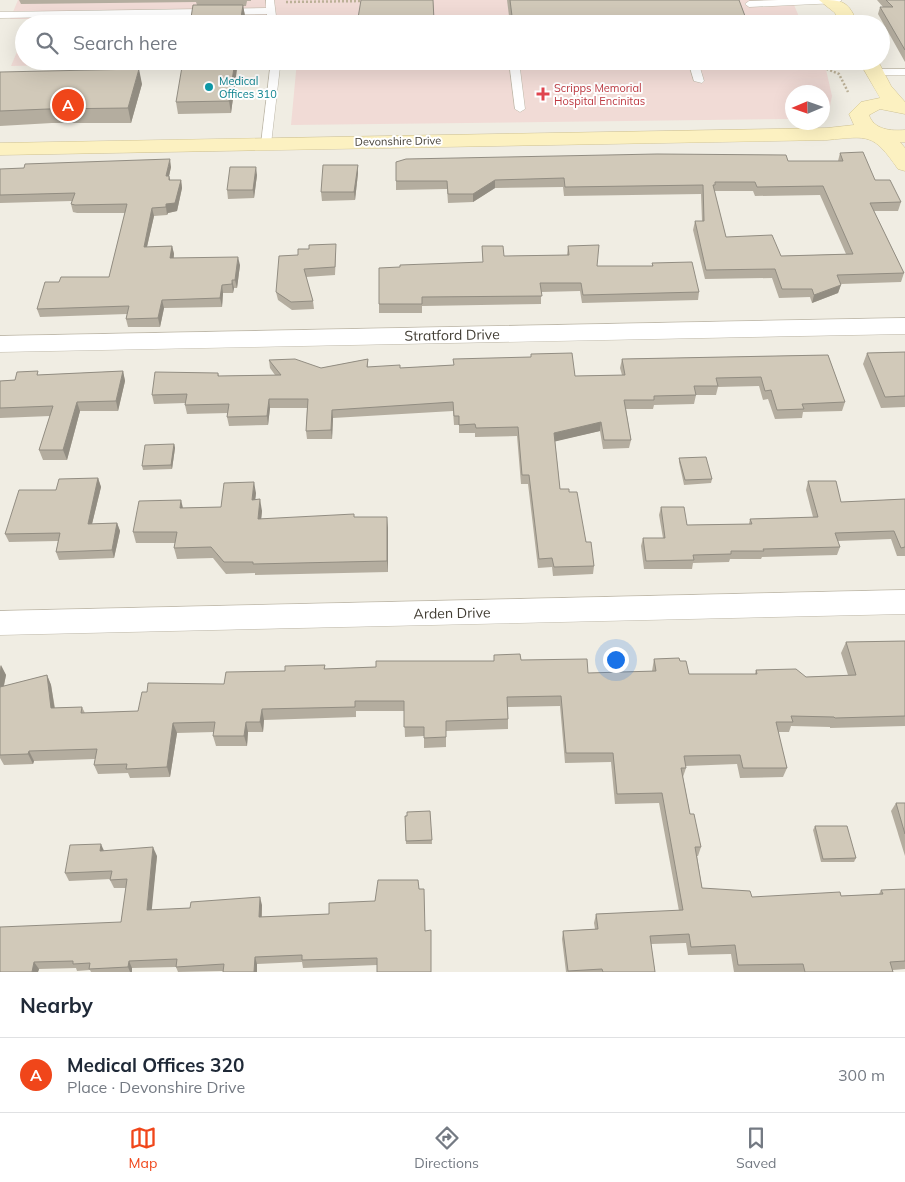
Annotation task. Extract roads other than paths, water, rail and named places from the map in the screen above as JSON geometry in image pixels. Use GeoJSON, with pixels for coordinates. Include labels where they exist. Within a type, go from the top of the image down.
{"type":"FeatureCollection","features":[{"type":"Feature","properties":{"kind":"street"},"geometry":{"type":"LineString","coordinates":[[827,6],[843,10],[846,15]]}},
{"type":"Feature","properties":{"kind":"street"},"geometry":{"type":"LineString","coordinates":[[853,70],[862,86],[860,120],[865,127],[876,133],[897,151],[905,165]]}},
{"type":"Feature","properties":{"kind":"street"},"geometry":{"type":"LineString","coordinates":[[873,70],[882,88],[901,106]]}},
{"type":"Feature","properties":{"kind":"street","name":"Devonshire Drive"},"geometry":{"type":"LineString","coordinates":[[796,133],[843,122],[862,110],[880,103],[901,106]]}},
{"type":"Feature","properties":{"kind":"street","name":"Devonshire Drive"},"geometry":{"type":"LineString","coordinates":[[0,149],[796,133],[876,133],[905,136]]}},
{"type":"Feature","properties":{"kind":"street","name":"Stratford Drive"},"geometry":{"type":"LineString","coordinates":[[0,344],[905,326]]}},
{"type":"Feature","properties":{"kind":"street","name":"Arden Drive"},"geometry":{"type":"LineString","coordinates":[[0,623],[905,602]]}},
{"type":"Feature","properties":{"kind":"lane"},"geometry":{"type":"LineString","coordinates":[[749,4],[827,6],[838,0]]}},
{"type":"Feature","properties":{"kind":"lane"},"geometry":{"type":"LineString","coordinates":[[0,15],[270,4]]}},
{"type":"Feature","properties":{"kind":"lane"},"geometry":{"type":"LineString","coordinates":[[266,144],[275,70]]}},
{"type":"Feature","properties":{"kind":"lane"},"geometry":{"type":"LineString","coordinates":[[515,70],[520,109]]}},
{"type":"Feature","properties":{"kind":"lane"},"geometry":{"type":"LineString","coordinates":[[696,70],[699,81]]}},
{"type":"Feature","properties":{"kind":"lane"},"geometry":{"type":"LineString","coordinates":[[890,70],[905,72]]}},
{"type":"Feature","properties":{"kind":"place","name":"Medical Offices 310"},"geometry":{"type":"Point","coordinates":[209,87]}},
{"type":"Feature","properties":{"kind":"place","name":"Scripps Memorial Hospital Encinitas"},"geometry":{"type":"Point","coordinates":[543,94]}},
{"type":"Feature","properties":{"kind":"place","name":"Medical Offices 320"},"geometry":{"type":"Point","coordinates":[68,105]}}]}
